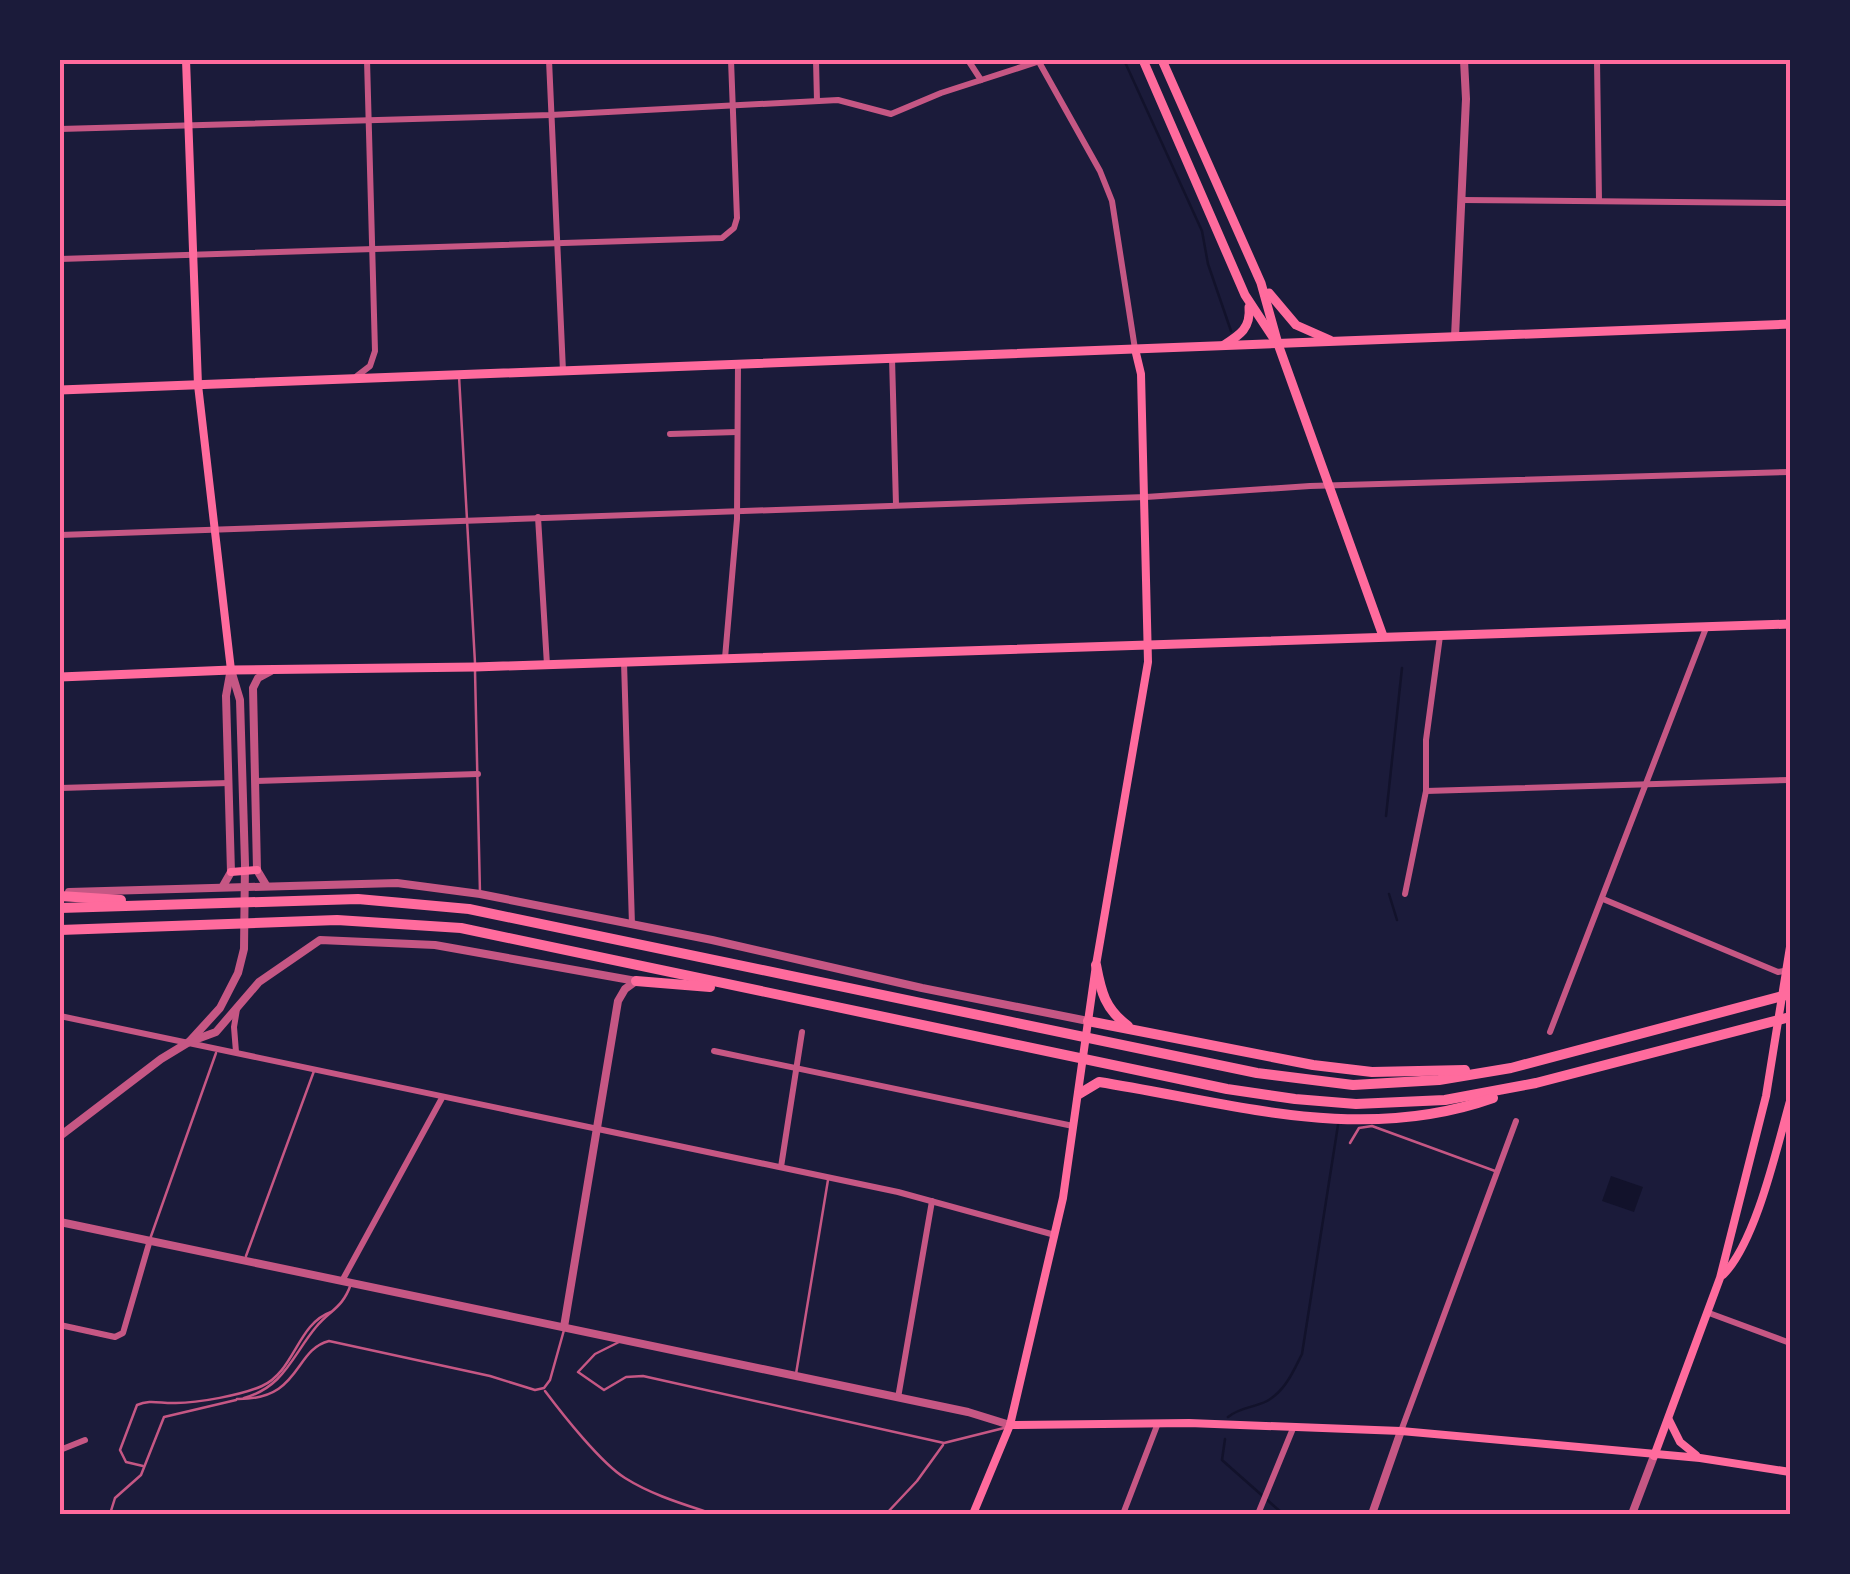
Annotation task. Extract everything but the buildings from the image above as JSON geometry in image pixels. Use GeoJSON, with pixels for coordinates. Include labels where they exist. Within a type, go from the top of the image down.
{"type":"FeatureCollection","features":[{"type":"Feature","properties":{"kind":"highway"},"geometry":{"type":"LineString","coordinates":[[60,894],[176,903]]}},
{"type":"Feature","properties":{"kind":"highway"},"geometry":{"type":"LineString","coordinates":[[60,908],[358,899],[469,909],[1257,1073],[1321,1083],[1412,1083],[1511,1068],[1790,994]]}},
{"type":"Feature","properties":{"kind":"highway"},"geometry":{"type":"LineString","coordinates":[[60,930],[336,920],[430,924],[496,934],[1280,1098],[1356,1104],[1476,1096],[1790,1017]]}},
{"type":"Feature","properties":{"kind":"highway"},"geometry":{"type":"LineString","coordinates":[[1096,965],[1102,995],[1112,1014],[1129,1027]]}},
{"type":"Feature","properties":{"kind":"highway"},"geometry":{"type":"LineString","coordinates":[[636,981],[759,992]]}},
{"type":"Feature","properties":{"kind":"highway"},"geometry":{"type":"LineString","coordinates":[[1088,1022],[1313,1065],[1372,1072],[1511,1068]]}},
{"type":"Feature","properties":{"kind":"highway"},"geometry":{"type":"LineString","coordinates":[[1079,1094],[1099,1082],[1250,1112],[1398,1119],[1467,1108],[1536,1083]]}},
{"type":"Feature","properties":{"kind":"main road"},"geometry":{"type":"LineString","coordinates":[[186,60],[198,385],[231,670]]}},
{"type":"Feature","properties":{"kind":"main road"},"geometry":{"type":"LineString","coordinates":[[1142,60],[1250,311],[1248,324],[1222,346]]}},
{"type":"Feature","properties":{"kind":"main road"},"geometry":{"type":"LineString","coordinates":[[1162,60],[1261,283],[1278,344],[1383,636]]}},
{"type":"Feature","properties":{"kind":"main road"},"geometry":{"type":"LineString","coordinates":[[1261,283],[1290,321],[1336,342]]}},
{"type":"Feature","properties":{"kind":"main road"},"geometry":{"type":"LineString","coordinates":[[1245,295],[1278,344]]}},
{"type":"Feature","properties":{"kind":"main road"},"geometry":{"type":"LineString","coordinates":[[60,390],[1790,324]]}},
{"type":"Feature","properties":{"kind":"main road"},"geometry":{"type":"LineString","coordinates":[[973,1514],[1010,1426],[1055,1235],[1148,644],[1141,374],[1135,349]]}},
{"type":"Feature","properties":{"kind":"main road"},"geometry":{"type":"LineString","coordinates":[[60,677],[1790,624]]}},
{"type":"Feature","properties":{"kind":"main road"},"geometry":{"type":"LineString","coordinates":[[230,872],[257,870]]}},
{"type":"Feature","properties":{"kind":"main road"},"geometry":{"type":"LineString","coordinates":[[1654,1456],[1709,1313],[1742,1196],[1766,1096],[1790,947]]}},
{"type":"Feature","properties":{"kind":"main road"},"geometry":{"type":"LineString","coordinates":[[1720,1278],[1738,1260],[1790,1101]]}},
{"type":"Feature","properties":{"kind":"main road"},"geometry":{"type":"LineString","coordinates":[[1742,1196],[1758,1202]]}},
{"type":"Feature","properties":{"kind":"main road"},"geometry":{"type":"LineString","coordinates":[[1668,1418],[1680,1442],[1700,1458]]}},
{"type":"Feature","properties":{"kind":"main road"},"geometry":{"type":"LineString","coordinates":[[1010,1426],[1158,1423],[1401,1431],[1700,1458],[1790,1472]]}},
{"type":"Feature","properties":{"kind":"street"},"geometry":{"type":"LineString","coordinates":[[351,379],[368,369],[374,356],[368,60]]}},
{"type":"Feature","properties":{"kind":"street"},"geometry":{"type":"LineString","coordinates":[[549,60],[562,371]]}},
{"type":"Feature","properties":{"kind":"street"},"geometry":{"type":"LineString","coordinates":[[60,259],[714,239],[730,234],[737,218],[731,60]]}},
{"type":"Feature","properties":{"kind":"street"},"geometry":{"type":"LineString","coordinates":[[816,60],[817,101]]}},
{"type":"Feature","properties":{"kind":"street"},"geometry":{"type":"LineString","coordinates":[[968,60],[980,80]]}},
{"type":"Feature","properties":{"kind":"street"},"geometry":{"type":"LineString","coordinates":[[1455,337],[1464,60]]}},
{"type":"Feature","properties":{"kind":"street"},"geometry":{"type":"LineString","coordinates":[[1597,60],[1599,201]]}},
{"type":"Feature","properties":{"kind":"street"},"geometry":{"type":"LineString","coordinates":[[60,129],[552,115],[844,100],[891,114],[1041,61],[1112,201],[1135,349]]}},
{"type":"Feature","properties":{"kind":"street"},"geometry":{"type":"LineString","coordinates":[[1461,200],[1790,203]]}},
{"type":"Feature","properties":{"kind":"street"},"geometry":{"type":"LineString","coordinates":[[892,358],[896,504]]}},
{"type":"Feature","properties":{"kind":"street"},"geometry":{"type":"LineString","coordinates":[[726,658],[737,510],[738,364]]}},
{"type":"Feature","properties":{"kind":"street"},"geometry":{"type":"LineString","coordinates":[[670,434],[738,432]]}},
{"type":"Feature","properties":{"kind":"street"},"geometry":{"type":"LineString","coordinates":[[60,535],[1790,472]]}},
{"type":"Feature","properties":{"kind":"street"},"geometry":{"type":"LineString","coordinates":[[538,517],[547,664]]}},
{"type":"Feature","properties":{"kind":"street"},"geometry":{"type":"LineString","coordinates":[[1550,1032],[1706,626]]}},
{"type":"Feature","properties":{"kind":"street"},"geometry":{"type":"LineString","coordinates":[[1405,894],[1426,791],[1426,740],[1440,635]]}},
{"type":"Feature","properties":{"kind":"street"},"geometry":{"type":"LineString","coordinates":[[624,662],[632,925]]}},
{"type":"Feature","properties":{"kind":"street"},"geometry":{"type":"LineString","coordinates":[[231,670],[240,700],[255,728]]}},
{"type":"Feature","properties":{"kind":"street"},"geometry":{"type":"LineString","coordinates":[[223,886],[230,872],[226,694],[231,670]]}},
{"type":"Feature","properties":{"kind":"street"},"geometry":{"type":"LineString","coordinates":[[266,885],[257,870],[255,682],[265,673],[278,670]]}},
{"type":"Feature","properties":{"kind":"street"},"geometry":{"type":"LineString","coordinates":[[60,1136],[189,1042],[220,1008],[238,973],[244,948],[245,864],[240,700]]}},
{"type":"Feature","properties":{"kind":"street"},"geometry":{"type":"LineString","coordinates":[[256,781],[478,774]]}},
{"type":"Feature","properties":{"kind":"street"},"geometry":{"type":"LineString","coordinates":[[1426,791],[1790,780]]}},
{"type":"Feature","properties":{"kind":"street"},"geometry":{"type":"LineString","coordinates":[[60,788],[229,784]]}},
{"type":"Feature","properties":{"kind":"street"},"geometry":{"type":"LineString","coordinates":[[60,894],[398,882],[480,894],[1088,1022]]}},
{"type":"Feature","properties":{"kind":"street"},"geometry":{"type":"LineString","coordinates":[[1603,899],[1778,972],[1790,970]]}},
{"type":"Feature","properties":{"kind":"street"},"geometry":{"type":"LineString","coordinates":[[189,1042],[216,1032],[245,995],[266,976],[320,940],[434,945],[636,981]]}},
{"type":"Feature","properties":{"kind":"street"},"geometry":{"type":"LineString","coordinates":[[606,978],[618,1000]]}},
{"type":"Feature","properties":{"kind":"street"},"geometry":{"type":"LineString","coordinates":[[564,1327],[618,1000],[624,989],[636,981]]}},
{"type":"Feature","properties":{"kind":"street"},"geometry":{"type":"LineString","coordinates":[[236,1052],[237,1009]]}},
{"type":"Feature","properties":{"kind":"street"},"geometry":{"type":"LineString","coordinates":[[60,1016],[932,1200],[1055,1235]]}},
{"type":"Feature","properties":{"kind":"street"},"geometry":{"type":"LineString","coordinates":[[781,1167],[802,1032]]}},
{"type":"Feature","properties":{"kind":"street"},"geometry":{"type":"LineString","coordinates":[[714,1051],[1073,1126]]}},
{"type":"Feature","properties":{"kind":"street"},"geometry":{"type":"LineString","coordinates":[[347,1282],[442,1098]]}},
{"type":"Feature","properties":{"kind":"street"},"geometry":{"type":"LineString","coordinates":[[1372,1514],[1516,1122]]}},
{"type":"Feature","properties":{"kind":"street"},"geometry":{"type":"LineString","coordinates":[[898,1398],[932,1200]]}},
{"type":"Feature","properties":{"kind":"street"},"geometry":{"type":"LineString","coordinates":[[60,1222],[968,1412],[1010,1426]]}},
{"type":"Feature","properties":{"kind":"street"},"geometry":{"type":"LineString","coordinates":[[60,1326],[115,1337],[122,1334],[150,1240]]}},
{"type":"Feature","properties":{"kind":"street"},"geometry":{"type":"LineString","coordinates":[[1709,1313],[1790,1343]]}},
{"type":"Feature","properties":{"kind":"street"},"geometry":{"type":"LineString","coordinates":[[1122,1514],[1158,1423]]}},
{"type":"Feature","properties":{"kind":"street"},"geometry":{"type":"LineString","coordinates":[[1258,1514],[1294,1426]]}},
{"type":"Feature","properties":{"kind":"street"},"geometry":{"type":"LineString","coordinates":[[60,1450],[84,1440]]}},
{"type":"Feature","properties":{"kind":"street"},"geometry":{"type":"LineString","coordinates":[[1632,1514],[1654,1456]]}},
{"type":"Feature","properties":{"kind":"lane"},"geometry":{"type":"LineString","coordinates":[[458,375],[475,667],[480,894]]}},
{"type":"Feature","properties":{"kind":"lane"},"geometry":{"type":"LineString","coordinates":[[150,1240],[218,1049]]}},
{"type":"Feature","properties":{"kind":"lane"},"geometry":{"type":"LineString","coordinates":[[245,1260],[314,1070]]}},
{"type":"Feature","properties":{"kind":"lane"},"geometry":{"type":"LineString","coordinates":[[1350,1143],[1358,1128],[1372,1126],[1496,1172]]}},
{"type":"Feature","properties":{"kind":"lane"},"geometry":{"type":"LineString","coordinates":[[796,1376],[829,1178]]}},
{"type":"Feature","properties":{"kind":"lane"},"geometry":{"type":"LineString","coordinates":[[110,1514],[115,1498],[141,1474],[164,1417],[256,1394],[278,1381],[318,1325],[344,1302],[347,1282]]}},
{"type":"Feature","properties":{"kind":"lane"},"geometry":{"type":"LineString","coordinates":[[144,1466],[126,1462],[120,1450],[137,1405],[149,1401],[182,1403],[264,1385],[284,1370],[315,1320],[336,1310]]}},
{"type":"Feature","properties":{"kind":"lane"},"geometry":{"type":"LineString","coordinates":[[544,1388],[557,1361],[564,1327]]}},
{"type":"Feature","properties":{"kind":"lane"},"geometry":{"type":"LineString","coordinates":[[623,1340],[596,1354],[578,1372],[604,1390],[626,1377],[643,1376],[944,1443],[1010,1426]]}},
{"type":"Feature","properties":{"kind":"lane"},"geometry":{"type":"LineString","coordinates":[[237,1400],[255,1400],[283,1387],[319,1344],[330,1341],[490,1376],[535,1390],[544,1388]]}},
{"type":"Feature","properties":{"kind":"lane"},"geometry":{"type":"LineString","coordinates":[[544,1388],[613,1469],[654,1494],[713,1514]]}},
{"type":"Feature","properties":{"kind":"lane"},"geometry":{"type":"LineString","coordinates":[[886,1514],[917,1481],[944,1443]]}},
{"type":"Feature","properties":{"kind":"shaded area"},"geometry":{"type":"Polygon","coordinates":[[[1611,1176],[1643,1187],[1634,1212],[1602,1201],[1611,1176]]]}},
{"type":"Feature","properties":{"kind":"waterway"},"geometry":{"type":"LineString","coordinates":[[1124,60],[1202,231],[1208,264],[1231,331]]}},
{"type":"Feature","properties":{"kind":"waterway"},"geometry":{"type":"LineString","coordinates":[[1386,816],[1402,668]]}},
{"type":"Feature","properties":{"kind":"waterway"},"geometry":{"type":"LineString","coordinates":[[1389,894],[1397,920]]}},
{"type":"Feature","properties":{"kind":"waterway"},"geometry":{"type":"LineString","coordinates":[[1228,1417],[1279,1392],[1302,1354],[1338,1125]]}},
{"type":"Feature","properties":{"kind":"waterway"},"geometry":{"type":"LineString","coordinates":[[1225,1439],[1222,1460],[1283,1514]]}}]}
